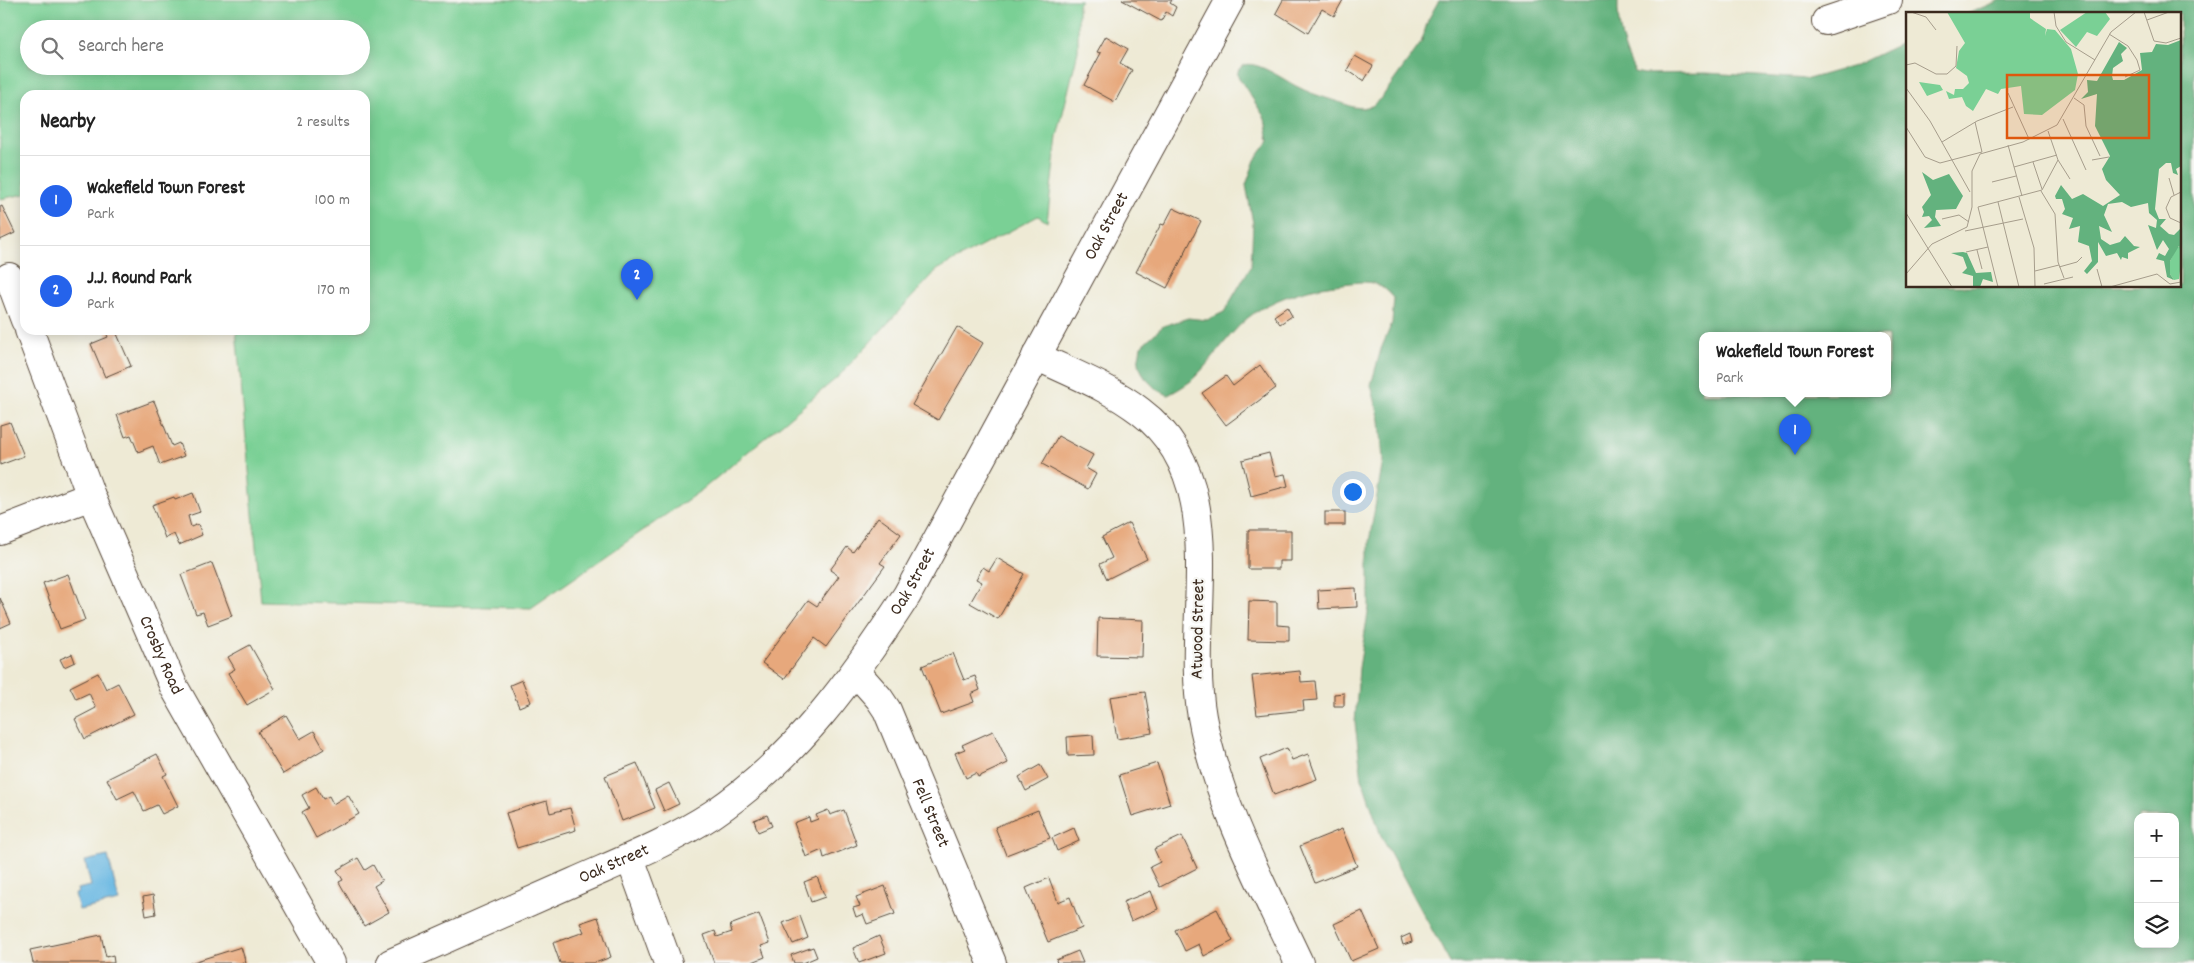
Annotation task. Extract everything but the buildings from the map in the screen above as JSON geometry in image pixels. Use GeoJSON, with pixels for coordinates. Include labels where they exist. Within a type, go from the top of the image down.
{"type":"FeatureCollection","features":[{"type":"Feature","properties":{"kind":"street","name":"Oak Street"},"geometry":{"type":"LineString","coordinates":[[391,963],[630,858],[689,828],[744,791],[792,748],[824,713],[856,672],[907,594],[1230,0]]}},
{"type":"Feature","properties":{"kind":"street"},"geometry":{"type":"LineString","coordinates":[[1826,21],[1888,0]]}},
{"type":"Feature","properties":{"kind":"street"},"geometry":{"type":"LineString","coordinates":[[9,277],[20,307]]}},
{"type":"Feature","properties":{"kind":"street","name":"Crosby Road"},"geometry":{"type":"LineString","coordinates":[[31,335],[91,496],[174,687],[330,963]]}},
{"type":"Feature","properties":{"kind":"street","name":"Atwood Street"},"geometry":{"type":"LineString","coordinates":[[1036,356],[1114,395],[1139,410],[1162,430],[1183,467],[1193,494],[1200,530],[1197,668],[1202,718],[1210,753],[1230,812],[1299,963]]}},
{"type":"Feature","properties":{"kind":"street"},"geometry":{"type":"LineString","coordinates":[[0,531],[91,496]]}},
{"type":"Feature","properties":{"kind":"street","name":"Fell Street"},"geometry":{"type":"LineString","coordinates":[[856,672],[887,710],[992,963]]}},
{"type":"Feature","properties":{"kind":"street"},"geometry":{"type":"LineString","coordinates":[[630,858],[668,963]]}},
{"type":"Feature","properties":{"kind":"green space"},"geometry":{"type":"Polygon","coordinates":[[[0,0],[1081,0],[1078,4],[1078,51],[1057,137],[1047,222],[1038,216],[937,270],[838,377],[703,489],[531,608],[261,601],[236,335],[370,335],[370,90],[20,90],[20,195],[0,199],[0,0]]]}},
{"type":"Feature","properties":{"kind":"green space"},"geometry":{"type":"Polygon","coordinates":[[[1439,0],[1618,0],[1620,28],[1627,55],[1635,72],[1644,74],[1706,73],[1808,79],[1854,66],[1906,41],[1906,288],[2182,288],[2182,12],[1972,12],[2000,0],[2194,0],[2194,963],[1450,963],[1381,836],[1362,779],[1355,723],[1359,668],[1369,607],[1369,542],[1383,461],[1380,420],[1371,385],[1381,349],[1392,323],[1394,298],[1383,287],[1365,282],[1321,287],[1277,300],[1247,318],[1191,381],[1168,395],[1156,389],[1145,378],[1138,364],[1141,346],[1163,326],[1188,318],[1207,320],[1224,312],[1251,266],[1253,223],[1246,185],[1255,160],[1269,141],[1265,118],[1239,78],[1238,72],[1240,68],[1246,64],[1261,67],[1298,87],[1353,107],[1372,106],[1382,97],[1421,43],[1428,20],[1439,0]]]}},
{"type":"Feature","properties":{"kind":"water"},"geometry":{"type":"Polygon","coordinates":[[[108,856],[119,901],[79,910],[75,894],[78,893],[77,889],[91,886],[85,861],[108,856]]]}},
{"type":"Feature","properties":{"kind":"place","name":"J.J. Round Park"},"geometry":{"type":"Point","coordinates":[637,300]}},
{"type":"Feature","properties":{"kind":"place","name":"Wakefield Town Forest"},"geometry":{"type":"Point","coordinates":[1795,455]}}]}
